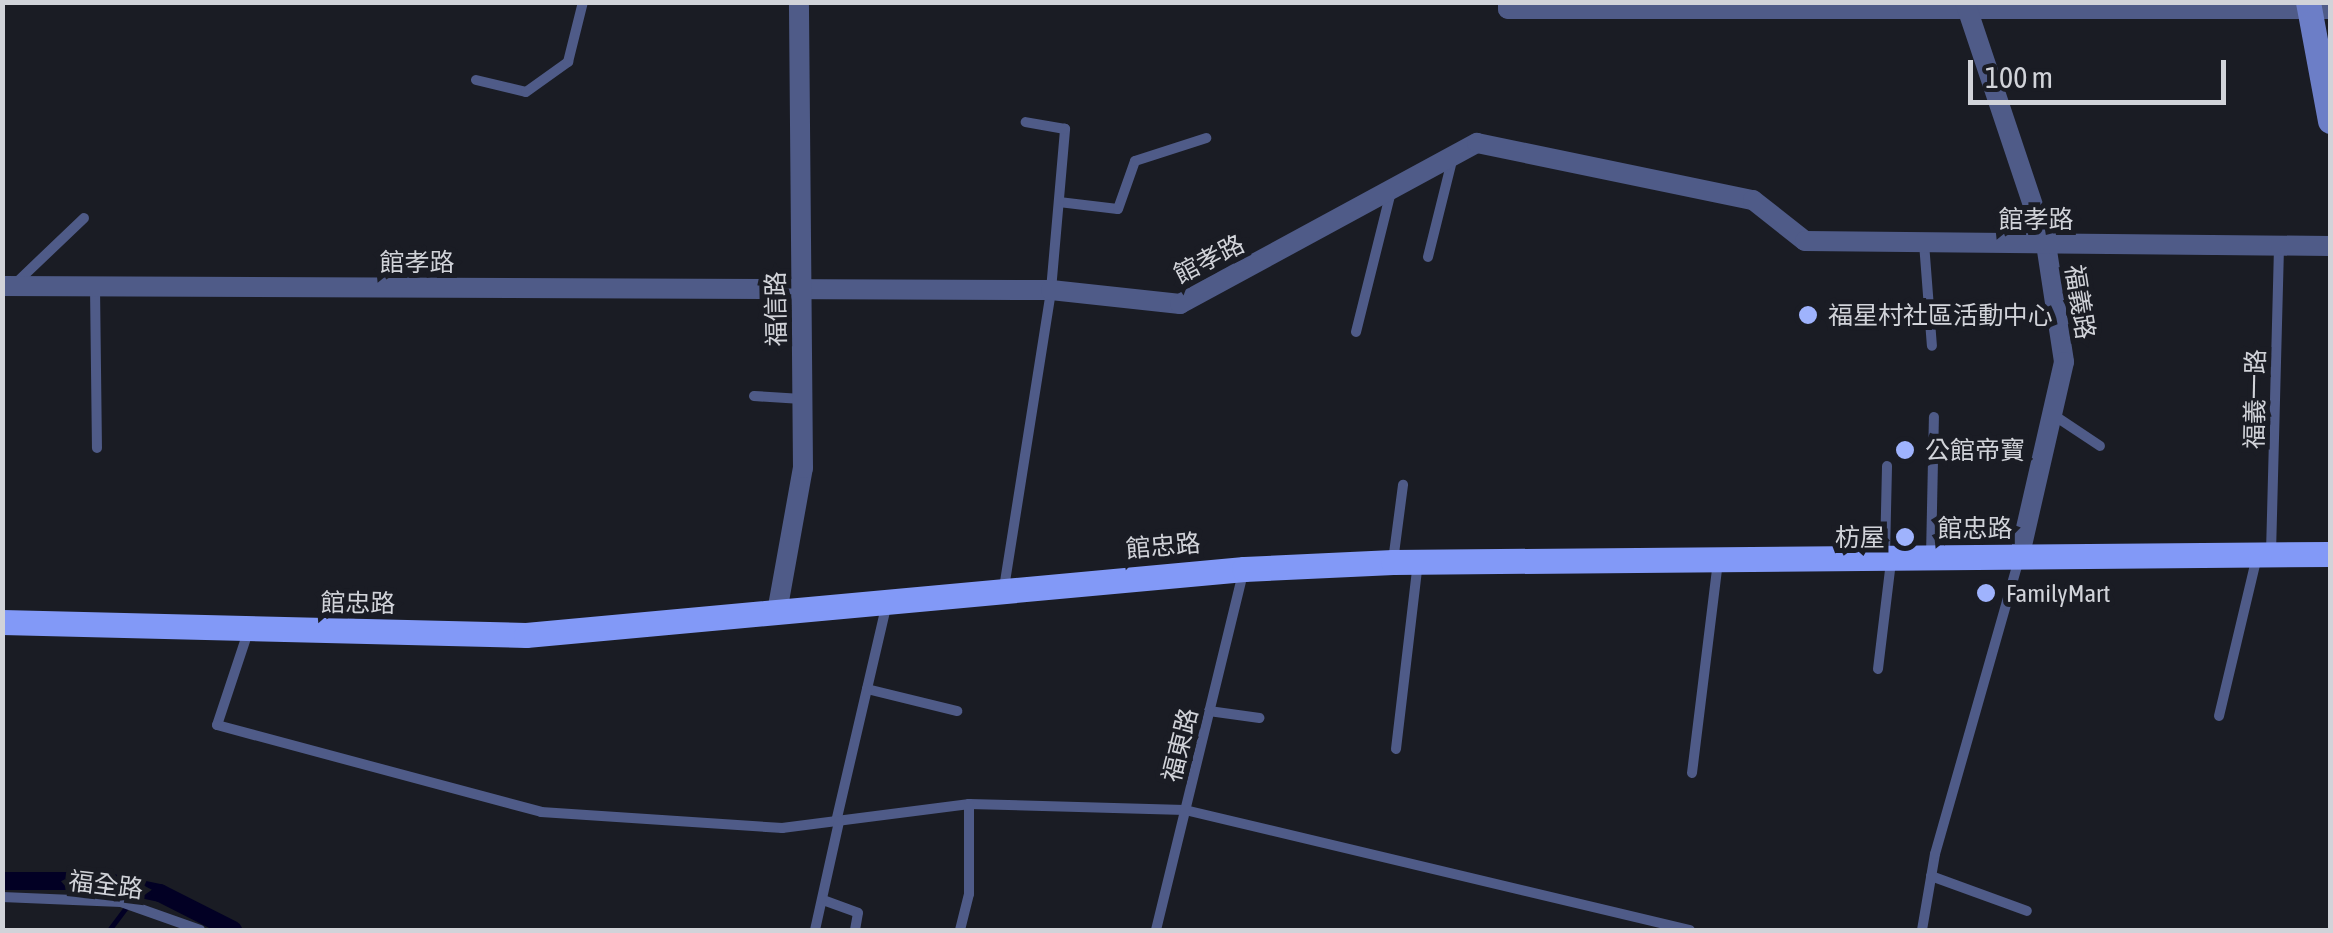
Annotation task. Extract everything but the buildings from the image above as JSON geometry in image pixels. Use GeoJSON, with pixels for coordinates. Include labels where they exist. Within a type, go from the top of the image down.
{"type":"FeatureCollection","features":[{"type":"Feature","properties":{"kind":"main road"},"geometry":{"type":"LineString","coordinates":[[2316,7],[2330,121]]}},
{"type":"Feature","properties":{"kind":"main road","name":"館忠路"},"geometry":{"type":"LineString","coordinates":[[2,622],[248,632],[526,635],[1244,569],[1406,562],[2330,554]]}},
{"type":"Feature","properties":{"kind":"street","name":"福信路"},"geometry":{"type":"LineString","coordinates":[[778,612],[802,468],[798,2]]}},
{"type":"Feature","properties":{"kind":"street"},"geometry":{"type":"LineString","coordinates":[[1508,2],[1508,8],[2316,7]]}},
{"type":"Feature","properties":{"kind":"street","name":"福義路"},"geometry":{"type":"LineString","coordinates":[[1966,6],[2046,244],[2064,362],[2055,416],[2019,558]]}},
{"type":"Feature","properties":{"kind":"street","name":"館孝路"},"geometry":{"type":"LineString","coordinates":[[7,286],[1051,290],[1180,304],[1477,144],[1753,200],[1805,242],[2330,246]]}},
{"type":"Feature","properties":{"kind":"lane"},"geometry":{"type":"LineString","coordinates":[[476,80],[526,92],[568,62],[583,2]]}},
{"type":"Feature","properties":{"kind":"lane"},"geometry":{"type":"LineString","coordinates":[[1004,591],[1051,290],[1065,128],[1026,122]]}},
{"type":"Feature","properties":{"kind":"lane"},"geometry":{"type":"LineString","coordinates":[[1058,202],[1118,209],[1136,161],[1206,138]]}},
{"type":"Feature","properties":{"kind":"lane"},"geometry":{"type":"LineString","coordinates":[[1428,257],[1453,157]]}},
{"type":"Feature","properties":{"kind":"lane"},"geometry":{"type":"LineString","coordinates":[[1356,332],[1391,190]]}},
{"type":"Feature","properties":{"kind":"lane"},"geometry":{"type":"LineString","coordinates":[[7,286],[84,218]]}},
{"type":"Feature","properties":{"kind":"lane"},"geometry":{"type":"LineString","coordinates":[[1924,243],[1932,346]]}},
{"type":"Feature","properties":{"kind":"lane","name":"福義一路"},"geometry":{"type":"LineString","coordinates":[[2220,716],[2264,555],[2279,244]]}},
{"type":"Feature","properties":{"kind":"lane"},"geometry":{"type":"LineString","coordinates":[[95,287],[97,448]]}},
{"type":"Feature","properties":{"kind":"lane"},"geometry":{"type":"LineString","coordinates":[[754,396],[802,399]]}},
{"type":"Feature","properties":{"kind":"lane"},"geometry":{"type":"LineString","coordinates":[[2055,416],[2100,446]]}},
{"type":"Feature","properties":{"kind":"lane"},"geometry":{"type":"LineString","coordinates":[[1931,558],[1934,417]]}},
{"type":"Feature","properties":{"kind":"lane"},"geometry":{"type":"LineString","coordinates":[[1878,669],[1888,558],[1886,466]]}},
{"type":"Feature","properties":{"kind":"lane"},"geometry":{"type":"LineString","coordinates":[[1396,748],[1406,562],[1402,485]]}},
{"type":"Feature","properties":{"kind":"lane"},"geometry":{"type":"LineString","coordinates":[[1922,930],[1931,876],[2019,558]]}},
{"type":"Feature","properties":{"kind":"lane"},"geometry":{"type":"LineString","coordinates":[[1692,773],[1718,560]]}},
{"type":"Feature","properties":{"kind":"lane","name":"福東路"},"geometry":{"type":"LineString","coordinates":[[1156,930],[1244,569]]}},
{"type":"Feature","properties":{"kind":"lane"},"geometry":{"type":"LineString","coordinates":[[814,930],[824,900],[888,602]]}},
{"type":"Feature","properties":{"kind":"lane"},"geometry":{"type":"LineString","coordinates":[[248,632],[217,726],[541,812],[782,828],[969,804],[1185,810],[1690,930]]}},
{"type":"Feature","properties":{"kind":"lane"},"geometry":{"type":"LineString","coordinates":[[867,689],[957,711]]}},
{"type":"Feature","properties":{"kind":"lane"},"geometry":{"type":"LineString","coordinates":[[1209,711],[1260,718]]}},
{"type":"Feature","properties":{"kind":"lane"},"geometry":{"type":"LineString","coordinates":[[960,930],[969,894],[969,804]]}},
{"type":"Feature","properties":{"kind":"lane"},"geometry":{"type":"LineString","coordinates":[[1931,876],[2027,911]]}},
{"type":"Feature","properties":{"kind":"lane","name":"福全路"},"geometry":{"type":"LineString","coordinates":[[2,898],[121,902],[200,930]]}},
{"type":"Feature","properties":{"kind":"lane"},"geometry":{"type":"LineString","coordinates":[[824,900],[858,913],[855,930]]}},
{"type":"Feature","properties":{"kind":"waterway"},"geometry":{"type":"LineString","coordinates":[[2,881],[103,881],[160,893],[233,930]]}},
{"type":"Feature","properties":{"kind":"waterway"},"geometry":{"type":"LineString","coordinates":[[109,930],[140,889]]}},
{"type":"Feature","properties":{"kind":"place","name":"福星村社區活動中心"},"geometry":{"type":"Point","coordinates":[1808,315]}},
{"type":"Feature","properties":{"kind":"place","name":"公館帝寶"},"geometry":{"type":"Point","coordinates":[1905,450]}},
{"type":"Feature","properties":{"kind":"place","name":"枋屋"},"geometry":{"type":"Point","coordinates":[1905,537]}},
{"type":"Feature","properties":{"kind":"place","name":"FamilyMart"},"geometry":{"type":"Point","coordinates":[1986,593]}}]}
